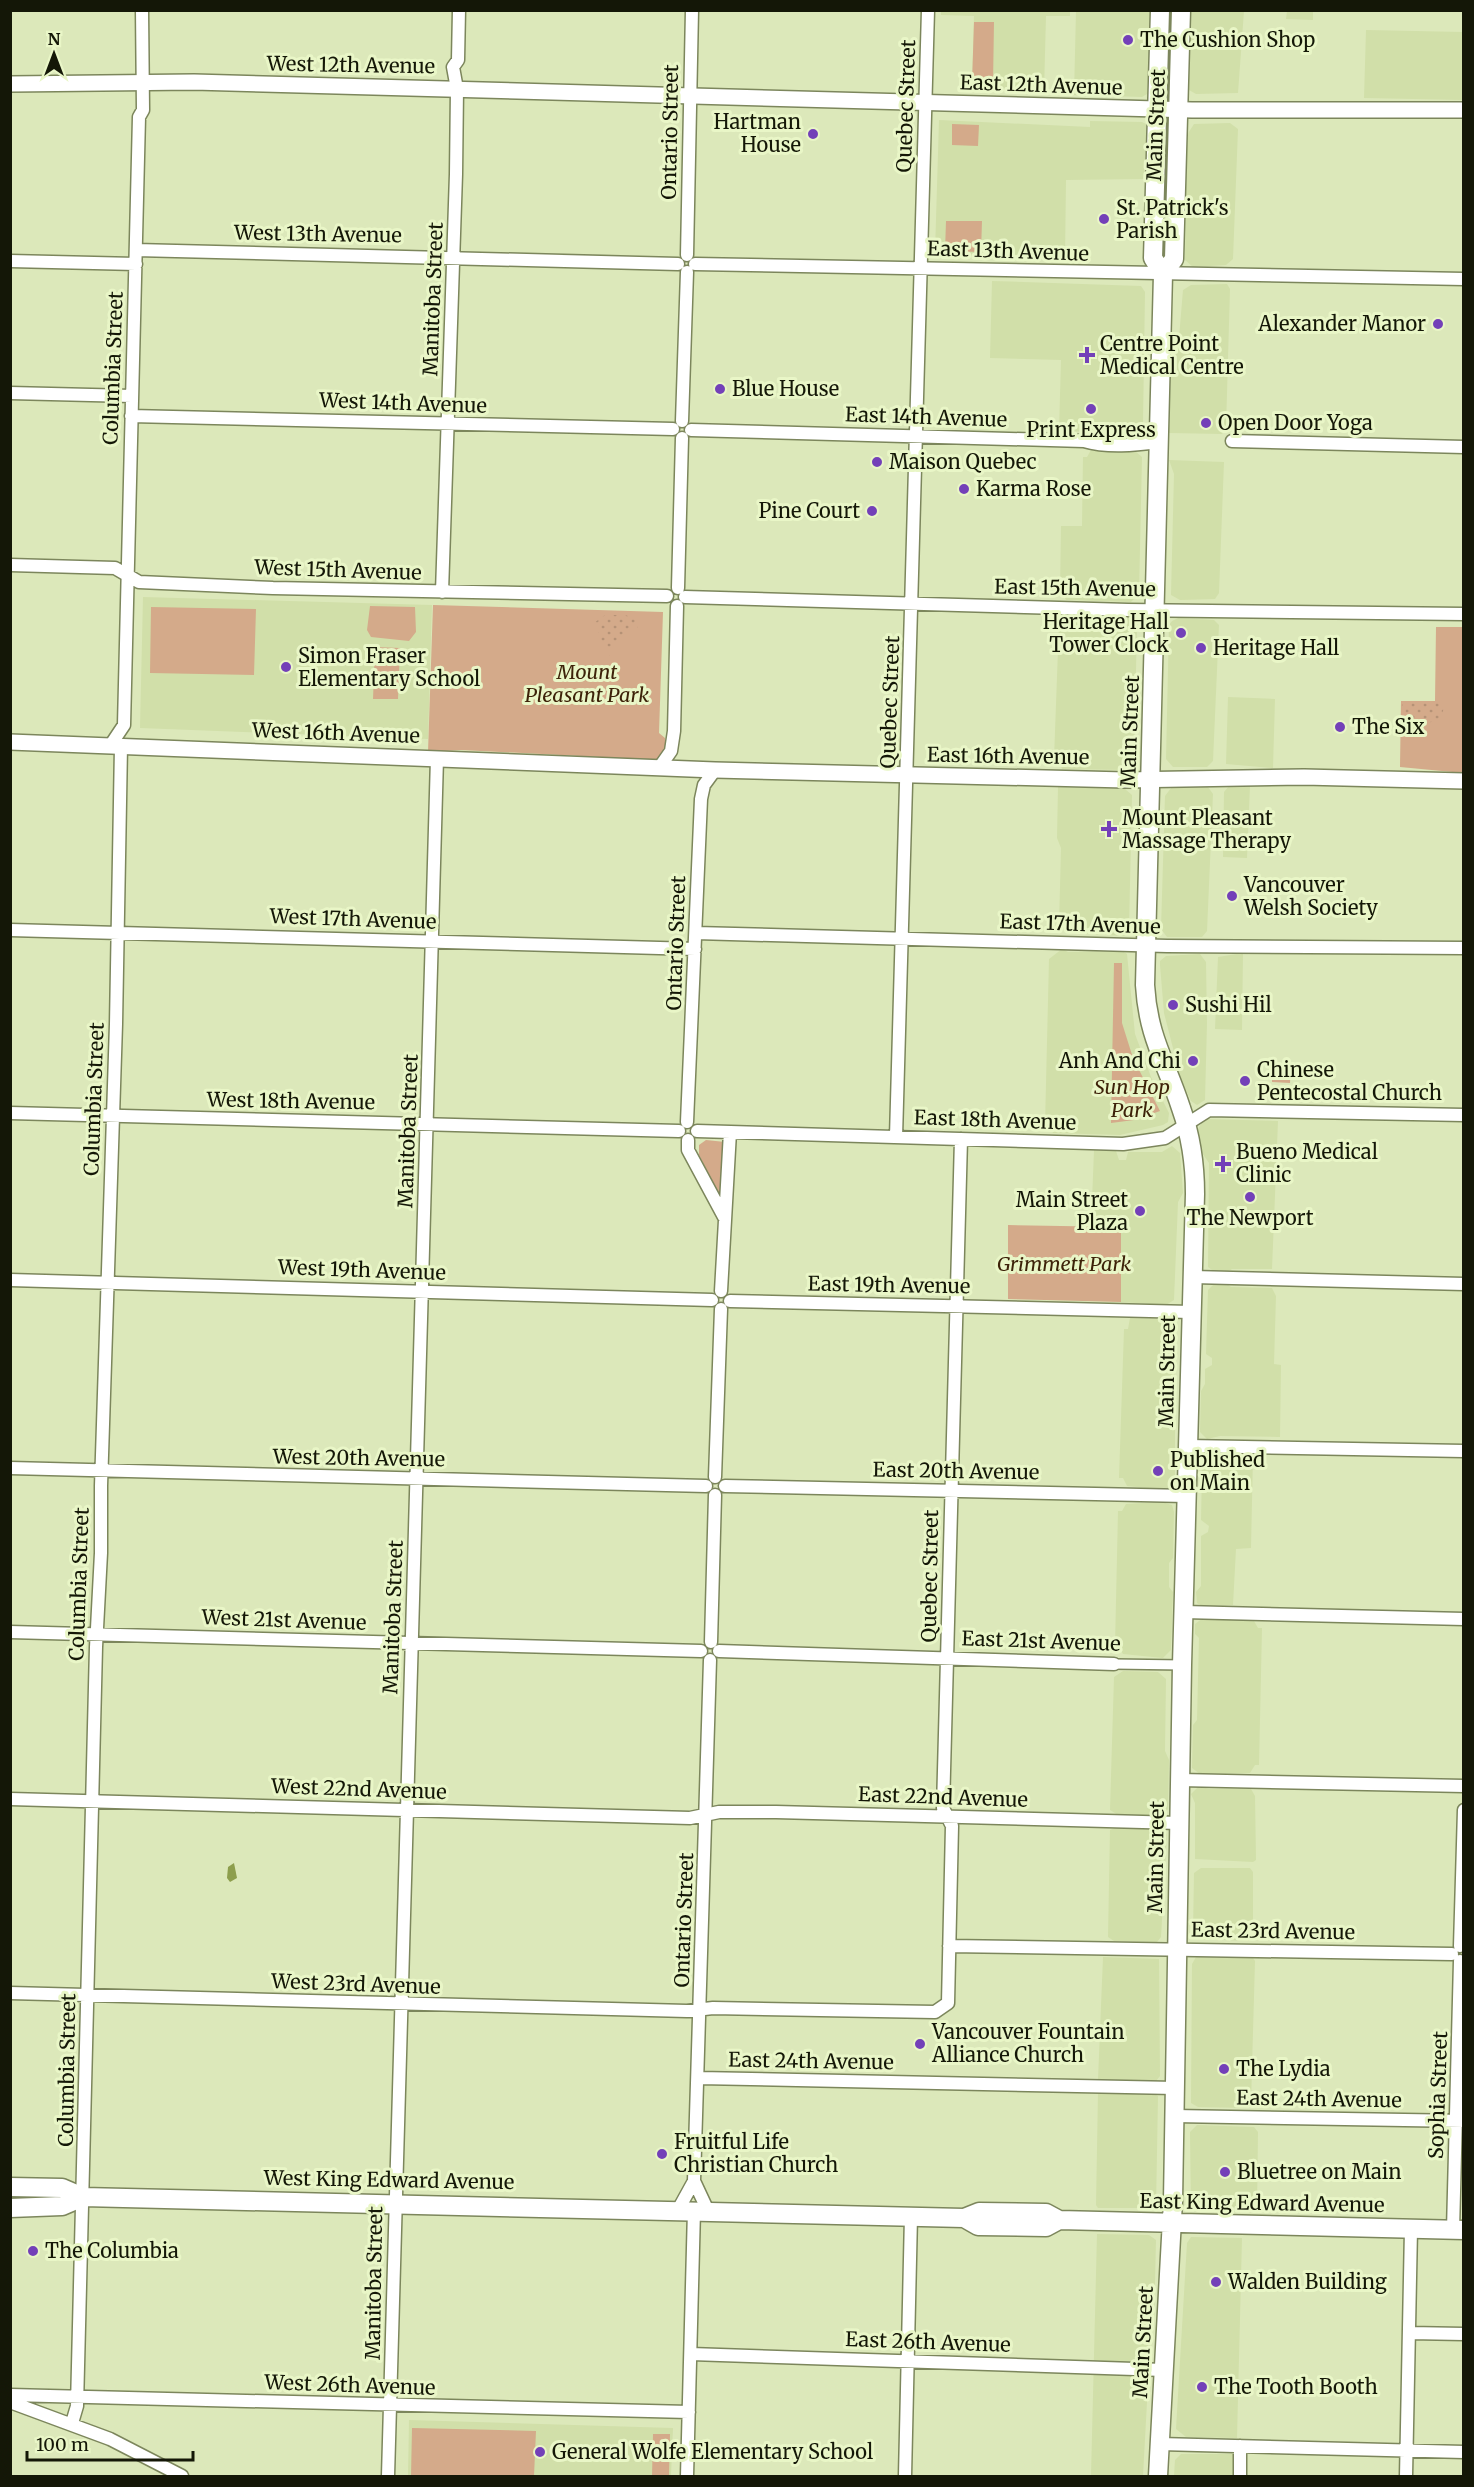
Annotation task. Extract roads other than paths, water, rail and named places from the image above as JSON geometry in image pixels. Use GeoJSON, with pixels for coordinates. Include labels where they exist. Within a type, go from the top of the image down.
{"type":"FeatureCollection","features":[{"type":"Feature","properties":{"kind":"main road","name":"Main Street"},"geometry":{"type":"LineString","coordinates":[[1158,2476],[1172,2223],[1182,1665],[1195,1176],[1186,1124],[1151,1028],[1146,997],[1145,945],[1156,610],[1163,274],[1153,258],[1160,10]]}},
{"type":"Feature","properties":{"kind":"main road","name":"Main Street"},"geometry":{"type":"LineString","coordinates":[[1163,274],[1174,259],[1181,10]]}},
{"type":"Feature","properties":{"kind":"main road","name":"West King Edward Avenue"},"geometry":{"type":"LineString","coordinates":[[10,2187],[62,2188],[83,2197],[694,2210]]}},
{"type":"Feature","properties":{"kind":"main road","name":"West King Edward Avenue"},"geometry":{"type":"LineString","coordinates":[[10,2208],[62,2206],[83,2197]]}},
{"type":"Feature","properties":{"kind":"main road","name":"East King Edward Avenue"},"geometry":{"type":"LineString","coordinates":[[694,2210],[964,2218],[978,2226],[1046,2227],[1059,2220],[1459,2230]]}},
{"type":"Feature","properties":{"kind":"street","name":"Columbia Street"},"geometry":{"type":"LineString","coordinates":[[123,728],[139,117],[143,110],[142,10]]}},
{"type":"Feature","properties":{"kind":"street","name":"Manitoba Street"},"geometry":{"type":"LineString","coordinates":[[442,592],[458,88],[453,75],[453,67],[458,60],[459,10]]}},
{"type":"Feature","properties":{"kind":"street","name":"Ontario Street"},"geometry":{"type":"LineString","coordinates":[[659,768],[670,751],[674,731],[680,597],[693,10]]}},
{"type":"Feature","properties":{"kind":"street","name":"Quebec Street"},"geometry":{"type":"LineString","coordinates":[[896,1137],[928,10]]}},
{"type":"Feature","properties":{"kind":"street","name":"West 12th Avenue"},"geometry":{"type":"LineString","coordinates":[[10,84],[194,82],[690,95]]}},
{"type":"Feature","properties":{"kind":"street","name":"East 12th Avenue"},"geometry":{"type":"LineString","coordinates":[[690,95],[1179,110],[1464,110]]}},
{"type":"Feature","properties":{"kind":"street","name":"West 13th Avenue"},"geometry":{"type":"LineString","coordinates":[[136,250],[687,264]]}},
{"type":"Feature","properties":{"kind":"street"},"geometry":{"type":"LineString","coordinates":[[10,261],[136,264]]}},
{"type":"Feature","properties":{"kind":"street","name":"East 13th Avenue"},"geometry":{"type":"LineString","coordinates":[[687,264],[1464,279]]}},
{"type":"Feature","properties":{"kind":"street"},"geometry":{"type":"LineString","coordinates":[[10,393],[132,396]]}},
{"type":"Feature","properties":{"kind":"street","name":"West 14th Avenue"},"geometry":{"type":"LineString","coordinates":[[131,416],[682,430]]}},
{"type":"Feature","properties":{"kind":"street","name":"East 14th Avenue"},"geometry":{"type":"LineString","coordinates":[[682,430],[916,436],[1122,445],[1159,442]]}},
{"type":"Feature","properties":{"kind":"street"},"geometry":{"type":"LineString","coordinates":[[1232,441],[1464,447]]}},
{"type":"Feature","properties":{"kind":"street","name":"West 15th Avenue"},"geometry":{"type":"LineString","coordinates":[[10,565],[115,568],[139,582],[442,592],[668,596],[671,590],[680,597]]}},
{"type":"Feature","properties":{"kind":"street","name":"East 15th Avenue"},"geometry":{"type":"LineString","coordinates":[[680,597],[1156,610],[1464,614]]}},
{"type":"Feature","properties":{"kind":"street"},"geometry":{"type":"LineString","coordinates":[[122,746],[123,728]]}},
{"type":"Feature","properties":{"kind":"street"},"geometry":{"type":"LineString","coordinates":[[122,746],[123,728]]}},
{"type":"Feature","properties":{"kind":"street","name":"West 16th Avenue"},"geometry":{"type":"LineString","coordinates":[[10,742],[659,768]]}},
{"type":"Feature","properties":{"kind":"street","name":"Columbia Street"},"geometry":{"type":"LineString","coordinates":[[72,2423],[77,2396],[83,2197],[122,746]]}},
{"type":"Feature","properties":{"kind":"street","name":"Manitoba Street"},"geometry":{"type":"LineString","coordinates":[[388,2476],[437,758]]}},
{"type":"Feature","properties":{"kind":"street","name":"East 16th Avenue"},"geometry":{"type":"LineString","coordinates":[[659,768],[1151,779],[1304,777],[1464,781]]}},
{"type":"Feature","properties":{"kind":"street","name":"Ontario Street"},"geometry":{"type":"LineString","coordinates":[[715,770],[704,785],[701,799],[688,1150],[724,1217]]}},
{"type":"Feature","properties":{"kind":"street","name":"West 17th Avenue"},"geometry":{"type":"LineString","coordinates":[[10,930],[695,949]]}},
{"type":"Feature","properties":{"kind":"street","name":"East 17th Avenue"},"geometry":{"type":"LineString","coordinates":[[696,933],[1145,945],[1464,948]]}},
{"type":"Feature","properties":{"kind":"street","name":"East 18th Avenue"},"geometry":{"type":"LineString","coordinates":[[688,1131],[1135,1143],[1165,1138],[1209,1110],[1464,1115]]}},
{"type":"Feature","properties":{"kind":"street","name":"West 18th Avenue"},"geometry":{"type":"LineString","coordinates":[[10,1113],[688,1131]]}},
{"type":"Feature","properties":{"kind":"street","name":"Ontario Street"},"geometry":{"type":"LineString","coordinates":[[687,2476],[715,1486],[724,1217],[730,1132]]}},
{"type":"Feature","properties":{"kind":"street","name":"Quebec Street"},"geometry":{"type":"LineString","coordinates":[[700,2009],[935,2012],[948,2003],[952,1824],[943,1808],[962,1139]]}},
{"type":"Feature","properties":{"kind":"street"},"geometry":{"type":"LineString","coordinates":[[1192,1277],[1464,1284]]}},
{"type":"Feature","properties":{"kind":"street","name":"West 19th Avenue"},"geometry":{"type":"LineString","coordinates":[[10,1280],[721,1301]]}},
{"type":"Feature","properties":{"kind":"street","name":"East 19th Avenue"},"geometry":{"type":"LineString","coordinates":[[721,1301],[1191,1312]]}},
{"type":"Feature","properties":{"kind":"street"},"geometry":{"type":"LineString","coordinates":[[1188,1446],[1464,1451]]}},
{"type":"Feature","properties":{"kind":"street","name":"West 20th Avenue"},"geometry":{"type":"LineString","coordinates":[[10,1468],[715,1486]]}},
{"type":"Feature","properties":{"kind":"street","name":"East 20th Avenue"},"geometry":{"type":"LineString","coordinates":[[715,1486],[1186,1496]]}},
{"type":"Feature","properties":{"kind":"street"},"geometry":{"type":"LineString","coordinates":[[1184,1612],[1464,1619]]}},
{"type":"Feature","properties":{"kind":"street","name":"West 21st Avenue"},"geometry":{"type":"LineString","coordinates":[[10,1632],[710,1651]]}},
{"type":"Feature","properties":{"kind":"street","name":"East 21st Avenue"},"geometry":{"type":"LineString","coordinates":[[710,1651],[1182,1665]]}},
{"type":"Feature","properties":{"kind":"street"},"geometry":{"type":"LineString","coordinates":[[1180,1780],[1464,1786]]}},
{"type":"Feature","properties":{"kind":"street","name":"West 22nd Avenue"},"geometry":{"type":"LineString","coordinates":[[10,1799],[690,1818],[706,1815]]}},
{"type":"Feature","properties":{"kind":"street","name":"Sophia Street"},"geometry":{"type":"LineString","coordinates":[[1459,2230],[1460,1954],[1464,1810]]}},
{"type":"Feature","properties":{"kind":"street","name":"East 22nd Avenue"},"geometry":{"type":"LineString","coordinates":[[706,1815],[719,1812],[776,1812],[1179,1823]]}},
{"type":"Feature","properties":{"kind":"street","name":"East 23rd Avenue"},"geometry":{"type":"LineString","coordinates":[[949,1946],[1460,1954]]}},
{"type":"Feature","properties":{"kind":"street","name":"West 23rd Avenue"},"geometry":{"type":"LineString","coordinates":[[10,1993],[402,2005],[700,2009]]}},
{"type":"Feature","properties":{"kind":"street","name":"East 24th Avenue"},"geometry":{"type":"LineString","coordinates":[[699,2078],[1175,2088]]}},
{"type":"Feature","properties":{"kind":"street","name":"East 24th Avenue"},"geometry":{"type":"LineString","coordinates":[[1175,2116],[1460,2121]]}},
{"type":"Feature","properties":{"kind":"street","name":"Ontario Street"},"geometry":{"type":"LineString","coordinates":[[694,2181],[694,2210]]}},
{"type":"Feature","properties":{"kind":"street"},"geometry":{"type":"LineString","coordinates":[[905,2476],[911,2216]]}},
{"type":"Feature","properties":{"kind":"street"},"geometry":{"type":"LineString","coordinates":[[1406,2476],[1411,2229]]}},
{"type":"Feature","properties":{"kind":"street"},"geometry":{"type":"LineString","coordinates":[[1410,2333],[1464,2334]]}},
{"type":"Feature","properties":{"kind":"street","name":"East 26th Avenue"},"geometry":{"type":"LineString","coordinates":[[691,2354],[1164,2370]]}},
{"type":"Feature","properties":{"kind":"street","name":"West 26th Avenue"},"geometry":{"type":"LineString","coordinates":[[10,2395],[689,2412]]}},
{"type":"Feature","properties":{"kind":"street"},"geometry":{"type":"LineString","coordinates":[[10,2402],[72,2423],[129,2448],[182,2476]]}},
{"type":"Feature","properties":{"kind":"street"},"geometry":{"type":"LineString","coordinates":[[1160,2444],[1464,2452]]}},
{"type":"Feature","properties":{"kind":"street"},"geometry":{"type":"LineString","coordinates":[[1240,2446],[1240,2476]]}},
{"type":"Feature","properties":{"kind":"place","name":"The Cushion Shop"},"geometry":{"type":"Point","coordinates":[1128,40]}},
{"type":"Feature","properties":{"kind":"place","name":"Hartman House"},"geometry":{"type":"Point","coordinates":[813,134]}},
{"type":"Feature","properties":{"kind":"place","name":"St. Patrick's Parish"},"geometry":{"type":"Point","coordinates":[1104,219]}},
{"type":"Feature","properties":{"kind":"place","name":"Alexander Manor"},"geometry":{"type":"Point","coordinates":[1438,324]}},
{"type":"Feature","properties":{"kind":"place","name":"Centre Point Medical Centre"},"geometry":{"type":"Point","coordinates":[1087,355]}},
{"type":"Feature","properties":{"kind":"place","name":"Blue House"},"geometry":{"type":"Point","coordinates":[720,389]}},
{"type":"Feature","properties":{"kind":"place","name":"Print Express"},"geometry":{"type":"Point","coordinates":[1091,409]}},
{"type":"Feature","properties":{"kind":"place","name":"Open Door Yoga"},"geometry":{"type":"Point","coordinates":[1206,423]}},
{"type":"Feature","properties":{"kind":"place","name":"Maison Quebec"},"geometry":{"type":"Point","coordinates":[877,462]}},
{"type":"Feature","properties":{"kind":"place","name":"Karma Rose"},"geometry":{"type":"Point","coordinates":[964,489]}},
{"type":"Feature","properties":{"kind":"place","name":"Pine Court"},"geometry":{"type":"Point","coordinates":[872,511]}},
{"type":"Feature","properties":{"kind":"place","name":"Heritage Hall Tower Clock"},"geometry":{"type":"Point","coordinates":[1181,633]}},
{"type":"Feature","properties":{"kind":"place","name":"Heritage Hall"},"geometry":{"type":"Point","coordinates":[1201,648]}},
{"type":"Feature","properties":{"kind":"place","name":"Simon Fraser Elementary School"},"geometry":{"type":"Point","coordinates":[286,667]}},
{"type":"Feature","properties":{"kind":"place","name":"The Six"},"geometry":{"type":"Point","coordinates":[1340,727]}},
{"type":"Feature","properties":{"kind":"place","name":"Mount Pleasant Massage Therapy"},"geometry":{"type":"Point","coordinates":[1109,829]}},
{"type":"Feature","properties":{"kind":"place","name":"Vancouver Welsh Society"},"geometry":{"type":"Point","coordinates":[1232,896]}},
{"type":"Feature","properties":{"kind":"place","name":"Sushi Hil"},"geometry":{"type":"Point","coordinates":[1173,1005]}},
{"type":"Feature","properties":{"kind":"place","name":"Anh And Chi"},"geometry":{"type":"Point","coordinates":[1193,1061]}},
{"type":"Feature","properties":{"kind":"place","name":"Chinese Pentecostal Church"},"geometry":{"type":"Point","coordinates":[1245,1081]}},
{"type":"Feature","properties":{"kind":"place","name":"Bueno Medical Clinic"},"geometry":{"type":"Point","coordinates":[1223,1164]}},
{"type":"Feature","properties":{"kind":"place","name":"The Newport"},"geometry":{"type":"Point","coordinates":[1250,1197]}},
{"type":"Feature","properties":{"kind":"place","name":"Main Street Plaza"},"geometry":{"type":"Point","coordinates":[1140,1211]}},
{"type":"Feature","properties":{"kind":"place","name":"Published on Main"},"geometry":{"type":"Point","coordinates":[1158,1471]}},
{"type":"Feature","properties":{"kind":"place","name":"Vancouver Fountain Alliance Church"},"geometry":{"type":"Point","coordinates":[920,2044]}},
{"type":"Feature","properties":{"kind":"place","name":"The Lydia"},"geometry":{"type":"Point","coordinates":[1224,2069]}},
{"type":"Feature","properties":{"kind":"place","name":"Fruitful Life Christian Church"},"geometry":{"type":"Point","coordinates":[662,2154]}},
{"type":"Feature","properties":{"kind":"place","name":"Bluetree on Main"},"geometry":{"type":"Point","coordinates":[1225,2172]}},
{"type":"Feature","properties":{"kind":"place","name":"The Columbia"},"geometry":{"type":"Point","coordinates":[33,2251]}},
{"type":"Feature","properties":{"kind":"place","name":"Walden Building"},"geometry":{"type":"Point","coordinates":[1216,2282]}},
{"type":"Feature","properties":{"kind":"place","name":"The Tooth Booth"},"geometry":{"type":"Point","coordinates":[1202,2387]}},
{"type":"Feature","properties":{"kind":"place","name":"General Wolfe Elementary School"},"geometry":{"type":"Point","coordinates":[540,2452]}},
{"type":"Feature","properties":{"kind":"park label","name":"Mount Pleasant Park"},"geometry":{"type":"Point","coordinates":[587,684]}},
{"type":"Feature","properties":{"kind":"park label","name":"Sun Hop Park"},"geometry":{"type":"Point","coordinates":[1132,1098]}},
{"type":"Feature","properties":{"kind":"park label","name":"Grimmett Park"},"geometry":{"type":"Point","coordinates":[1064,1264]}}]}
